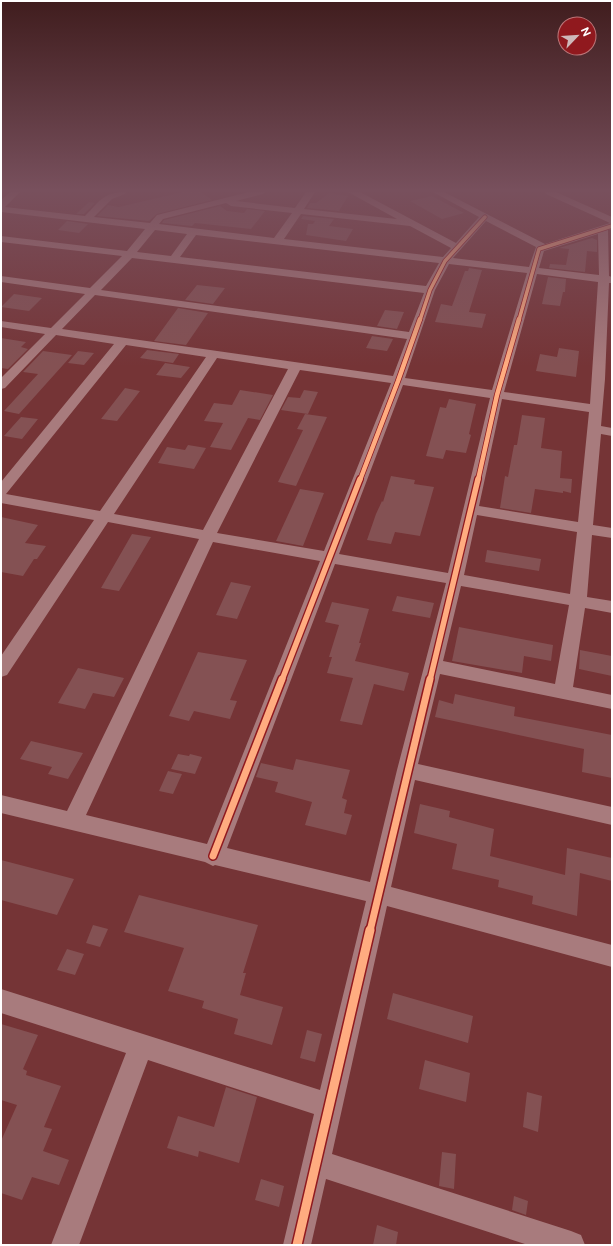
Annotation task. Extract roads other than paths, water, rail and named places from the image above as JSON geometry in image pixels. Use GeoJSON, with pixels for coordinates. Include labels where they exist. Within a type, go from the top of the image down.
{"type":"FeatureCollection","features":[{"type":"Feature","properties":{"kind":"street"},"geometry":{"type":"LineString","coordinates":[[90,250],[430,290]]}},
{"type":"Feature","properties":{"kind":"street"},"geometry":{"type":"LineString","coordinates":[[1,385],[133,250]]}},
{"type":"Feature","properties":{"kind":"street"},"geometry":{"type":"LineString","coordinates":[[174,259],[180,250]]}},
{"type":"Feature","properties":{"kind":"street"},"geometry":{"type":"LineString","coordinates":[[358,250],[608,280]]}},
{"type":"Feature","properties":{"kind":"street"},"geometry":{"type":"LineString","coordinates":[[213,856],[398,381],[430,290],[445,260],[453,250]]}},
{"type":"Feature","properties":{"kind":"street"},"geometry":{"type":"LineString","coordinates":[[297,1245],[407,770],[455,579],[497,395],[539,250]]}},
{"type":"Feature","properties":{"kind":"street"},"geometry":{"type":"LineString","coordinates":[[563,692],[578,601],[596,409],[605,380],[609,250]]}},
{"type":"Feature","properties":{"kind":"street"},"geometry":{"type":"LineString","coordinates":[[1,279],[414,336]]}},
{"type":"Feature","properties":{"kind":"street"},"geometry":{"type":"LineString","coordinates":[[1,324],[596,409]]}},
{"type":"Feature","properties":{"kind":"street"},"geometry":{"type":"LineString","coordinates":[[1,491],[122,342]]}},
{"type":"Feature","properties":{"kind":"street"},"geometry":{"type":"LineString","coordinates":[[1,670],[213,355]]}},
{"type":"Feature","properties":{"kind":"street"},"geometry":{"type":"LineString","coordinates":[[72,822],[208,536],[296,366]]}},
{"type":"Feature","properties":{"kind":"street"},"geometry":{"type":"LineString","coordinates":[[1,370],[14,372]]}},
{"type":"Feature","properties":{"kind":"street"},"geometry":{"type":"LineString","coordinates":[[594,429],[612,432]]}},
{"type":"Feature","properties":{"kind":"street"},"geometry":{"type":"LineString","coordinates":[[1,498],[612,607]]}},
{"type":"Feature","properties":{"kind":"street"},"geometry":{"type":"LineString","coordinates":[[471,509],[612,533]]}},
{"type":"Feature","properties":{"kind":"street"},"geometry":{"type":"LineString","coordinates":[[433,666],[612,702]]}},
{"type":"Feature","properties":{"kind":"street"},"geometry":{"type":"LineString","coordinates":[[407,770],[612,816]]}},
{"type":"Feature","properties":{"kind":"street"},"geometry":{"type":"LineString","coordinates":[[1,804],[213,856],[379,894],[612,956]]}},
{"type":"Feature","properties":{"kind":"street"},"geometry":{"type":"LineString","coordinates":[[1,1001],[329,1106]]}},
{"type":"Feature","properties":{"kind":"street"},"geometry":{"type":"LineString","coordinates":[[65,1245],[141,1046]]}},
{"type":"Feature","properties":{"kind":"street"},"geometry":{"type":"LineString","coordinates":[[316,1162],[571,1245]]}}]}
